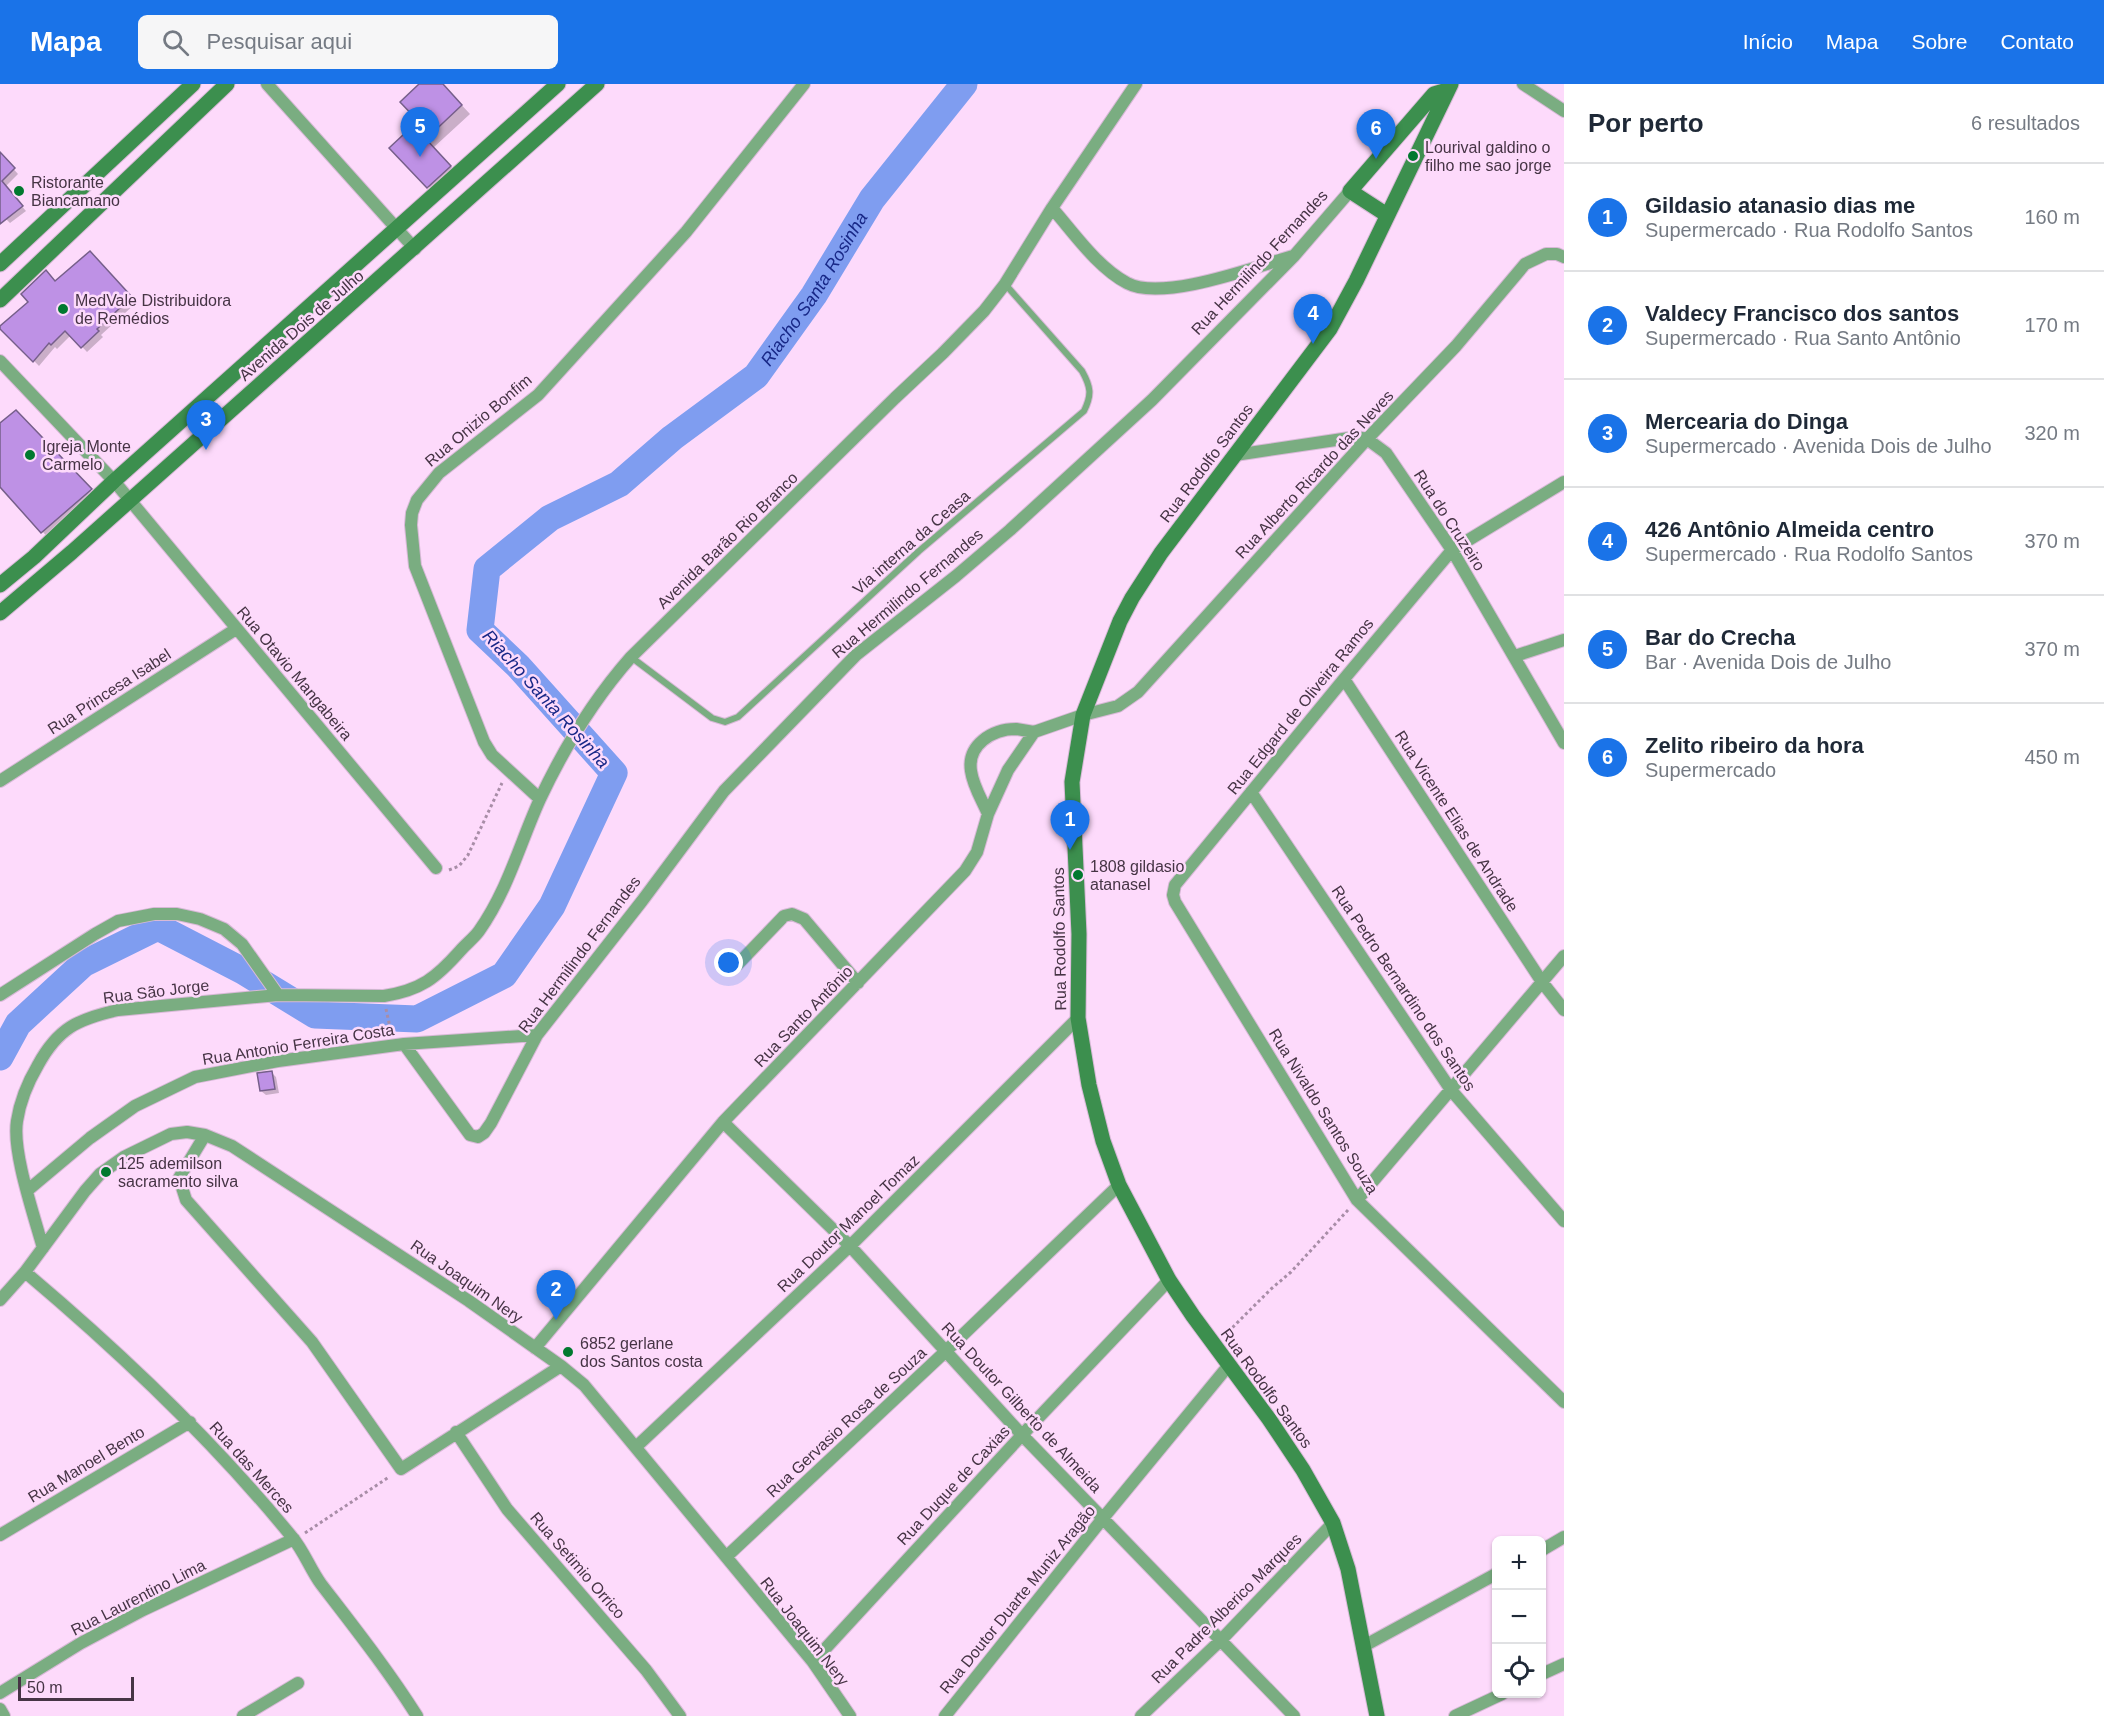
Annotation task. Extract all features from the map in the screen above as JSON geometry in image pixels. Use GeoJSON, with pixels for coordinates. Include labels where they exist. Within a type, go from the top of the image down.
{"type":"FeatureCollection","features":[{"type":"Feature","properties":{"kind":"street"},"geometry":{"type":"LineString","coordinates":[[0,264],[192,84]]}},
{"type":"Feature","properties":{"kind":"street"},"geometry":{"type":"LineString","coordinates":[[0,300],[227,84]]}},
{"type":"Feature","properties":{"kind":"street"},"geometry":{"type":"LineString","coordinates":[[267,84],[415,249]]}},
{"type":"Feature","properties":{"kind":"street","name":"Avenida Dois de Julho"},"geometry":{"type":"LineString","coordinates":[[0,585],[34,557],[114,481],[558,84]]}},
{"type":"Feature","properties":{"kind":"street","name":"Avenida Dois de Julho"},"geometry":{"type":"LineString","coordinates":[[0,613],[415,249],[597,84]]}},
{"type":"Feature","properties":{"kind":"street","name":"Rua Onizio Bonfim"},"geometry":{"type":"LineString","coordinates":[[540,799],[492,755],[484,742],[415,566],[412,513],[417,500],[439,473],[538,395],[686,232],[804,84]]}},
{"type":"Feature","properties":{"kind":"street","name":"Avenida Barão Rio Branco"},"geometry":{"type":"LineString","coordinates":[[278,995],[378,996],[401,993],[424,984],[446,968],[478,933],[496,904],[511,874],[540,799],[576,731],[608,683],[631,657],[984,311],[1005,284],[1052,208],[1136,84]]}},
{"type":"Feature","properties":{"kind":"street"},"geometry":{"type":"LineString","coordinates":[[1523,84],[1564,111]]}},
{"type":"Feature","properties":{"kind":"street","name":"Rua Hermilindo Fernandes"},"geometry":{"type":"LineString","coordinates":[[398,1043],[470,1135],[478,1137],[484,1133],[491,1124],[537,1035],[642,901],[724,791],[856,655],[983,553],[1152,400],[1294,255],[1434,94],[1449,87]]}},
{"type":"Feature","properties":{"kind":"street","name":"Rua Rodolfo Santos"},"geometry":{"type":"LineString","coordinates":[[1377,1716],[1348,1569],[1333,1523],[1304,1470],[1169,1280],[1119,1185],[1095,1114],[1078,1018],[1079,934],[1072,798],[1073,766],[1083,715],[1120,621],[1132,598],[1161,553],[1330,329],[1356,281],[1449,87]]}},
{"type":"Feature","properties":{"kind":"street"},"geometry":{"type":"LineString","coordinates":[[93,177],[111,195]]}},
{"type":"Feature","properties":{"kind":"street"},"geometry":{"type":"LineString","coordinates":[[1350,191],[1387,215]]}},
{"type":"Feature","properties":{"kind":"street"},"geometry":{"type":"LineString","coordinates":[[1052,208],[1098,260],[1128,284],[1150,290],[1203,282],[1294,255]]}},
{"type":"Feature","properties":{"kind":"street","name":"Rua Alberto Ricardo das Neves"},"geometry":{"type":"LineString","coordinates":[[1083,715],[1118,706],[1138,692],[1367,439],[1456,346],[1526,264],[1546,254],[1557,254],[1564,257]]}},
{"type":"Feature","properties":{"kind":"street"},"geometry":{"type":"LineString","coordinates":[[254,357],[272,374]]}},
{"type":"Feature","properties":{"kind":"street","name":"Rua Otavio Mangabeira"},"geometry":{"type":"LineString","coordinates":[[0,361],[114,481],[436,868]]}},
{"type":"Feature","properties":{"kind":"street"},"geometry":{"type":"LineString","coordinates":[[1234,455],[1356,437],[1367,439]]}},
{"type":"Feature","properties":{"kind":"street","name":"Rua do Cruzeiro"},"geometry":{"type":"LineString","coordinates":[[1367,439],[1386,453],[1452,550],[1564,743]]}},
{"type":"Feature","properties":{"kind":"street","name":"Rua Edgard de Oliveira Ramos"},"geometry":{"type":"LineString","coordinates":[[1175,885],[1452,550],[1564,482]]}},
{"type":"Feature","properties":{"kind":"street","name":"Rua Princesa Isabel"},"geometry":{"type":"LineString","coordinates":[[0,781],[236,628]]}},
{"type":"Feature","properties":{"kind":"street"},"geometry":{"type":"LineString","coordinates":[[1515,656],[1564,640]]}},
{"type":"Feature","properties":{"kind":"street","name":"Rua Vicente Elias de Andrade"},"geometry":{"type":"LineString","coordinates":[[1344,679],[1542,982],[1564,1010]]}},
{"type":"Feature","properties":{"kind":"street"},"geometry":{"type":"LineString","coordinates":[[988,814],[970,768],[974,750],[989,736],[1002,731],[1015,729],[1034,732],[1083,715]]}},
{"type":"Feature","properties":{"kind":"street","name":"Rua Santo Antônio"},"geometry":{"type":"LineString","coordinates":[[535,1348],[723,1122],[965,871],[977,852],[988,814],[1008,770],[1034,732]]}},
{"type":"Feature","properties":{"kind":"street","name":"Rua Pedro Bernardino dos Santos"},"geometry":{"type":"LineString","coordinates":[[1251,792],[1451,1090],[1564,1221]]}},
{"type":"Feature","properties":{"kind":"street","name":"Rua Nivaldo Santos Souza"},"geometry":{"type":"LineString","coordinates":[[1175,885],[1173,895],[1175,902],[1357,1200],[1564,1402]]}},
{"type":"Feature","properties":{"kind":"street"},"geometry":{"type":"LineString","coordinates":[[0,995],[118,921],[154,914],[177,914],[200,919],[224,929],[242,944],[278,995]]}},
{"type":"Feature","properties":{"kind":"street"},"geometry":{"type":"LineString","coordinates":[[736,965],[784,916],[792,914],[804,919],[858,983]]}},
{"type":"Feature","properties":{"kind":"street"},"geometry":{"type":"LineString","coordinates":[[1357,1200],[1564,956]]}},
{"type":"Feature","properties":{"kind":"street","name":"Rua São Jorge"},"geometry":{"type":"LineString","coordinates":[[43,1248],[20,1160],[16,1123],[29,1081],[47,1047],[77,1021],[118,1010],[278,995]]}},
{"type":"Feature","properties":{"kind":"street","name":"Rua Doutor Manoel Tomaz"},"geometry":{"type":"LineString","coordinates":[[637,1446],[850,1246],[1078,1018]]}},
{"type":"Feature","properties":{"kind":"street","name":"Rua Antonio Ferreira Costa"},"geometry":{"type":"LineString","coordinates":[[28,1190],[90,1138],[135,1106],[195,1077],[278,1061],[398,1043],[537,1035]]}},
{"type":"Feature","properties":{"kind":"street","name":"Rua Doutor Gilberto de Almeida"},"geometry":{"type":"LineString","coordinates":[[723,1122],[850,1246],[1022,1435],[1104,1517],[1294,1716]]}},
{"type":"Feature","properties":{"kind":"street","name":"Rua Joaquim Nery"},"geometry":{"type":"LineString","coordinates":[[0,1300],[25,1272],[85,1191],[100,1174],[124,1156],[171,1134],[187,1132],[205,1135],[232,1146],[459,1294],[585,1385],[813,1662],[850,1716]]}},
{"type":"Feature","properties":{"kind":"street"},"geometry":{"type":"LineString","coordinates":[[205,1135],[179,1178],[186,1200],[312,1342],[401,1469],[561,1366]]}},
{"type":"Feature","properties":{"kind":"street","name":"Rua Gervasio Rosa de Souza"},"geometry":{"type":"LineString","coordinates":[[726,1557],[1119,1185]]}},
{"type":"Feature","properties":{"kind":"street","name":"Rua das Merces"},"geometry":{"type":"LineString","coordinates":[[25,1272],[87,1324],[190,1422],[294,1539],[314,1574],[392,1676],[417,1716]]}},
{"type":"Feature","properties":{"kind":"street","name":"Rua Duque de Caxias"},"geometry":{"type":"LineString","coordinates":[[813,1662],[1022,1435],[1169,1280]]}},
{"type":"Feature","properties":{"kind":"street","name":"Rua Doutor Duarte Muniz Aragão"},"geometry":{"type":"LineString","coordinates":[[945,1716],[1229,1365]]}},
{"type":"Feature","properties":{"kind":"street","name":"Rua Manoel Bento"},"geometry":{"type":"LineString","coordinates":[[0,1535],[190,1422]]}},
{"type":"Feature","properties":{"kind":"street","name":"Rua Setimio Orrico"},"geometry":{"type":"LineString","coordinates":[[456,1432],[507,1509],[646,1671],[680,1716]]}},
{"type":"Feature","properties":{"kind":"street","name":"Rua Padre Alberico Marques"},"geometry":{"type":"LineString","coordinates":[[1141,1716],[1222,1639],[1333,1523]]}},
{"type":"Feature","properties":{"kind":"street"},"geometry":{"type":"LineString","coordinates":[[1546,1548],[1564,1538]]}},
{"type":"Feature","properties":{"kind":"street","name":"Rua Laurentino Lima"},"geometry":{"type":"LineString","coordinates":[[0,1693],[143,1610],[294,1539]]}},
{"type":"Feature","properties":{"kind":"street"},"geometry":{"type":"LineString","coordinates":[[1362,1647],[1492,1577]]}},
{"type":"Feature","properties":{"kind":"street"},"geometry":{"type":"LineString","coordinates":[[1546,1672],[1564,1664]]}},
{"type":"Feature","properties":{"kind":"street"},"geometry":{"type":"LineString","coordinates":[[243,1716],[298,1683]]}},
{"type":"Feature","properties":{"kind":"street"},"geometry":{"type":"LineString","coordinates":[[1455,1716],[1493,1698]]}},
{"type":"Feature","properties":{"kind":"street"},"geometry":{"type":"LineString","coordinates":[[0,1709],[4,1716]]}},
{"type":"Feature","properties":{"kind":"lane","name":"Via interna da Ceasa"},"geometry":{"type":"LineString","coordinates":[[631,657],[712,718],[720,722],[731,721],[919,552],[1084,411],[1090,401],[1089,382],[1082,371],[1005,284]]}},
{"type":"Feature","properties":{"kind":"path"},"geometry":{"type":"LineString","coordinates":[[436,868],[448,870],[459,866],[468,855],[508,771]]}},
{"type":"Feature","properties":{"kind":"path"},"geometry":{"type":"LineString","coordinates":[[386,1008],[398,1043]]}},
{"type":"Feature","properties":{"kind":"path"},"geometry":{"type":"LineString","coordinates":[[1214,1346],[1318,1246],[1357,1200]]}},
{"type":"Feature","properties":{"kind":"path"},"geometry":{"type":"LineString","coordinates":[[294,1539],[401,1469]]}},
{"type":"Feature","properties":{"kind":"building"},"geometry":{"type":"Polygon","coordinates":[[[419,84],[443,84],[462,105],[426,139],[451,166],[427,188],[389,148],[418,121],[400,102],[419,84]]]}},
{"type":"Feature","properties":{"kind":"building"},"geometry":{"type":"Polygon","coordinates":[[[0,152],[15,168],[2,181],[23,206],[0,224],[0,152]]]}},
{"type":"Feature","properties":{"kind":"building"},"geometry":{"type":"Polygon","coordinates":[[[90,251],[132,297],[97,329],[99,331],[81,348],[65,331],[51,345],[49,343],[33,362],[0,329],[0,326],[28,302],[21,294],[46,270],[55,281],[90,251]]]}},
{"type":"Feature","properties":{"kind":"building","name":"Igreja Monte Carmelo"},"geometry":{"type":"Polygon","coordinates":[[[16,410],[92,489],[41,533],[0,487],[0,423],[16,410]]]}},
{"type":"Feature","properties":{"kind":"building"},"geometry":{"type":"Polygon","coordinates":[[[272,1071],[275,1089],[260,1091],[257,1073],[272,1071]]]}},
{"type":"Feature","properties":{"kind":"waterway","name":"Riacho Santa Rosinha"},"geometry":{"type":"LineString","coordinates":[[0,1057],[18,1024],[83,964],[158,927],[243,971],[315,1015],[417,1019],[504,975],[552,906],[614,773],[518,666],[480,630],[487,569],[550,518],[619,484],[672,438],[756,376],[814,295],[872,199],[964,84]]}},
{"type":"Feature","properties":{"kind":"place","name":"Lourival galdino o filho me sao jorge"},"geometry":{"type":"Point","coordinates":[1413,156]}},
{"type":"Feature","properties":{"kind":"place","name":"Bar do Crecha"},"geometry":{"type":"Point","coordinates":[420,157]}},
{"type":"Feature","properties":{"kind":"place","name":"Zelito ribeiro da hora"},"geometry":{"type":"Point","coordinates":[1376,159]}},
{"type":"Feature","properties":{"kind":"place","name":"Ristorante Biancamano"},"geometry":{"type":"Point","coordinates":[19,191]}},
{"type":"Feature","properties":{"kind":"place","name":"MedVale Distribuidora de Remédios"},"geometry":{"type":"Point","coordinates":[63,309]}},
{"type":"Feature","properties":{"kind":"place","name":"426 Antônio Almeida centro"},"geometry":{"type":"Point","coordinates":[1313,344]}},
{"type":"Feature","properties":{"kind":"place","name":"Mercearia do Dinga"},"geometry":{"type":"Point","coordinates":[206,450]}},
{"type":"Feature","properties":{"kind":"place","name":"Igreja Monte Carmelo"},"geometry":{"type":"Point","coordinates":[30,455]}},
{"type":"Feature","properties":{"kind":"place","name":"Gildasio atanasio dias me"},"geometry":{"type":"Point","coordinates":[1070,850]}},
{"type":"Feature","properties":{"kind":"place","name":"1808 gildasio atanasel"},"geometry":{"type":"Point","coordinates":[1078,875]}},
{"type":"Feature","properties":{"kind":"place","name":"125 ademilson sacramento silva"},"geometry":{"type":"Point","coordinates":[106,1172]}},
{"type":"Feature","properties":{"kind":"place","name":"Valdecy Francisco dos santos"},"geometry":{"type":"Point","coordinates":[556,1320]}},
{"type":"Feature","properties":{"kind":"place","name":"6852 gerlane dos Santos costa"},"geometry":{"type":"Point","coordinates":[568,1352]}}]}
